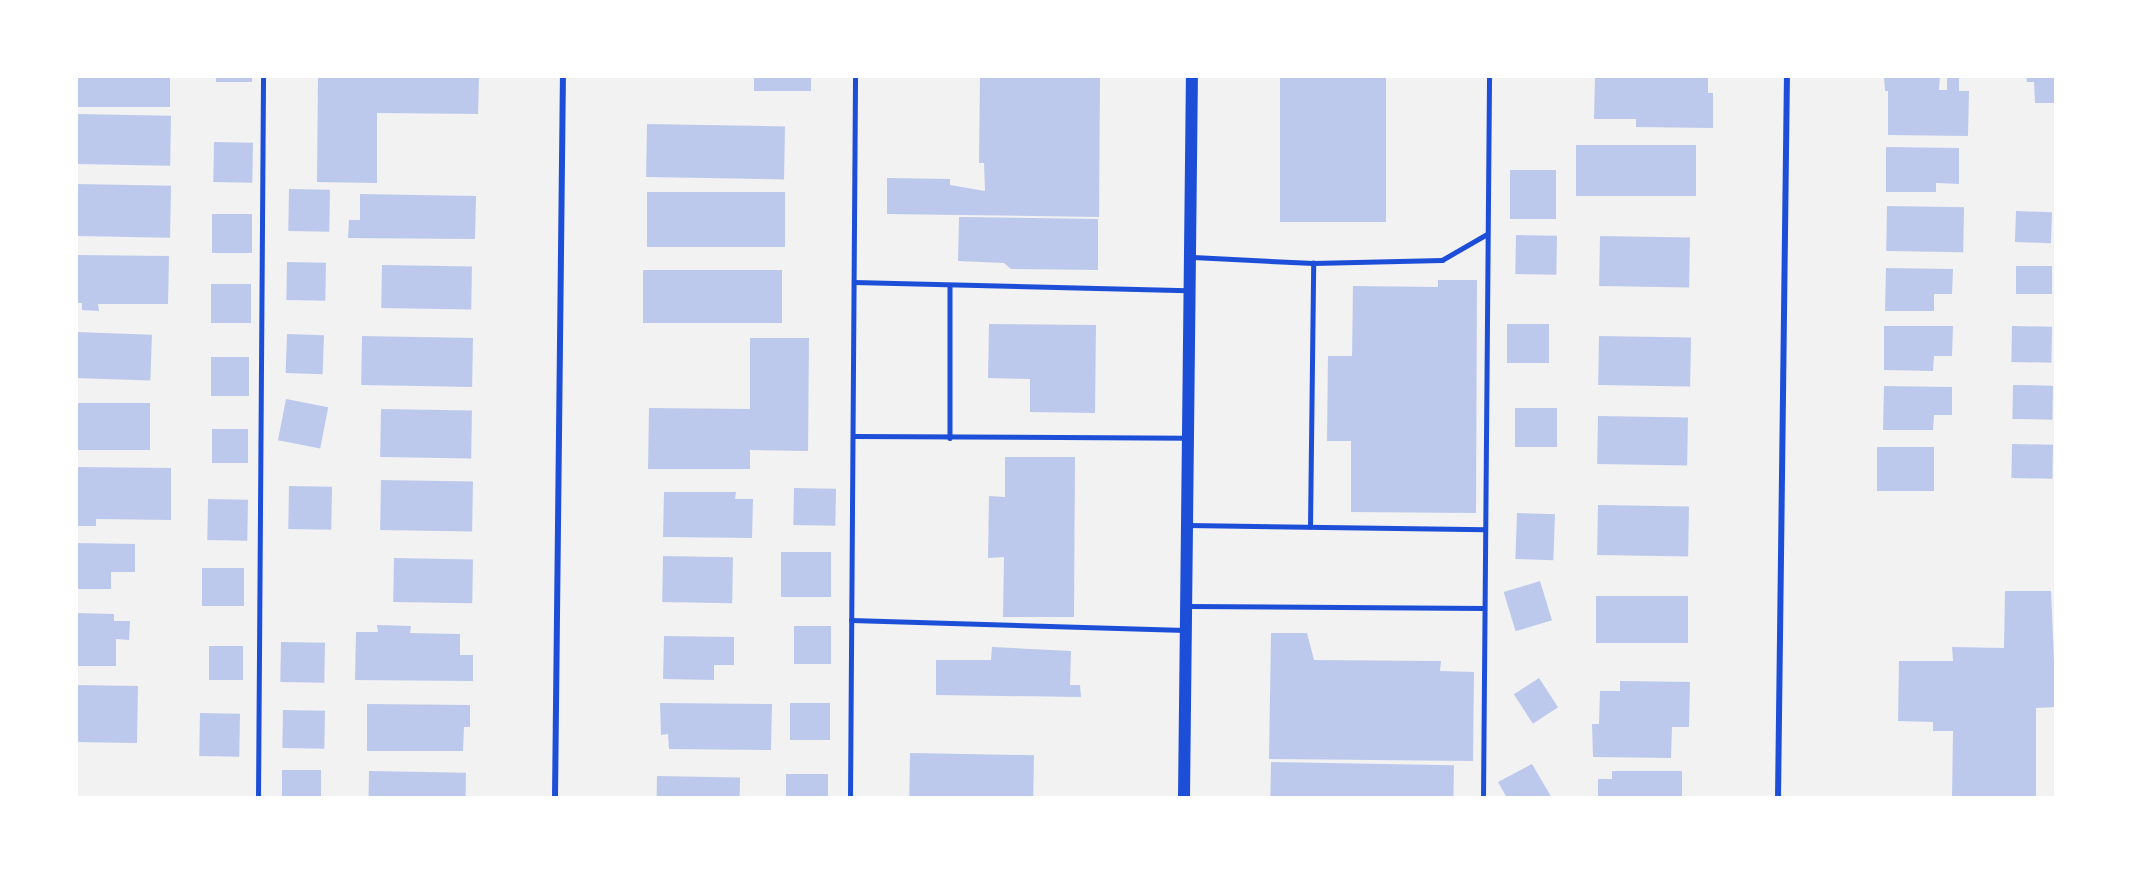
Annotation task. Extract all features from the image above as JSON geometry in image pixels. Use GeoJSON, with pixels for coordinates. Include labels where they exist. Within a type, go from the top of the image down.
{"type":"FeatureCollection","features":[{"type":"Feature","properties":{"kind":"main road"},"geometry":{"type":"LineString","coordinates":[[1184,798],[1192,76]]}},
{"type":"Feature","properties":{"kind":"street"},"geometry":{"type":"LineString","coordinates":[[555,798],[563,76]]}},
{"type":"Feature","properties":{"kind":"street"},"geometry":{"type":"LineString","coordinates":[[1778,798],[1788,76]]}},
{"type":"Feature","properties":{"kind":"lane"},"geometry":{"type":"LineString","coordinates":[[258,798],[263,76]]}},
{"type":"Feature","properties":{"kind":"lane"},"geometry":{"type":"LineString","coordinates":[[850,798],[855,76]]}},
{"type":"Feature","properties":{"kind":"lane"},"geometry":{"type":"LineString","coordinates":[[1483,798],[1489,76]]}},
{"type":"Feature","properties":{"kind":"lane"},"geometry":{"type":"LineString","coordinates":[[1190,256],[1313,263],[1442,260],[1487,234]]}},
{"type":"Feature","properties":{"kind":"lane"},"geometry":{"type":"LineString","coordinates":[[1310,526],[1313,263]]}},
{"type":"Feature","properties":{"kind":"lane"},"geometry":{"type":"LineString","coordinates":[[854,282],[1190,290]]}},
{"type":"Feature","properties":{"kind":"lane"},"geometry":{"type":"LineString","coordinates":[[950,285],[950,438]]}},
{"type":"Feature","properties":{"kind":"lane"},"geometry":{"type":"LineString","coordinates":[[853,436],[1188,438]]}},
{"type":"Feature","properties":{"kind":"lane"},"geometry":{"type":"LineString","coordinates":[[1186,525],[1485,529]]}},
{"type":"Feature","properties":{"kind":"lane"},"geometry":{"type":"LineString","coordinates":[[1186,606],[1484,608]]}},
{"type":"Feature","properties":{"kind":"lane"},"geometry":{"type":"LineString","coordinates":[[851,620],[1186,630]]}},
{"type":"Feature","properties":{"kind":"building"},"geometry":{"type":"Polygon","coordinates":[[[76,76],[170,76],[170,107],[76,107],[76,76]]]}},
{"type":"Feature","properties":{"kind":"building"},"geometry":{"type":"Polygon","coordinates":[[[216,76],[252,76],[252,82],[216,82],[216,76]]]}},
{"type":"Feature","properties":{"kind":"building"},"geometry":{"type":"Polygon","coordinates":[[[318,76],[479,76],[478,114],[377,113],[377,183],[317,182],[318,76]]]}},
{"type":"Feature","properties":{"kind":"building"},"geometry":{"type":"Polygon","coordinates":[[[754,76],[811,76],[811,91],[754,91],[754,76]]]}},
{"type":"Feature","properties":{"kind":"building"},"geometry":{"type":"Polygon","coordinates":[[[980,76],[1100,76],[1099,217],[887,214],[887,178],[950,179],[950,185],[985,191],[984,163],[979,163],[980,76]]]}},
{"type":"Feature","properties":{"kind":"building"},"geometry":{"type":"Polygon","coordinates":[[[1280,76],[1386,76],[1386,222],[1280,222],[1280,76]]]}},
{"type":"Feature","properties":{"kind":"building"},"geometry":{"type":"Polygon","coordinates":[[[1595,76],[1708,76],[1708,93],[1713,93],[1713,128],[1636,127],[1636,119],[1594,119],[1595,76]]]}},
{"type":"Feature","properties":{"kind":"building"},"geometry":{"type":"Polygon","coordinates":[[[1884,76],[1940,76],[1939,90],[1947,90],[1947,78],[1959,78],[1959,91],[1969,91],[1968,136],[1888,135],[1888,91],[1885,91],[1884,76]]]}},
{"type":"Feature","properties":{"kind":"building"},"geometry":{"type":"Polygon","coordinates":[[[2026,76],[2056,76],[2056,103],[2035,103],[2034,82],[2027,82],[2026,76]]]}},
{"type":"Feature","properties":{"kind":"building"},"geometry":{"type":"Polygon","coordinates":[[[76,114],[171,116],[170,166],[76,164],[76,114]]]}},
{"type":"Feature","properties":{"kind":"building"},"geometry":{"type":"Polygon","coordinates":[[[647,124],[785,126],[784,179],[646,177],[647,124]]]}},
{"type":"Feature","properties":{"kind":"building"},"geometry":{"type":"Polygon","coordinates":[[[214,142],[253,143],[252,183],[213,182],[214,142]]]}},
{"type":"Feature","properties":{"kind":"building"},"geometry":{"type":"Polygon","coordinates":[[[1576,145],[1696,145],[1696,196],[1576,196],[1576,145]]]}},
{"type":"Feature","properties":{"kind":"building"},"geometry":{"type":"Polygon","coordinates":[[[1886,147],[1959,148],[1959,184],[1936,183],[1936,192],[1886,192],[1886,147]]]}},
{"type":"Feature","properties":{"kind":"building"},"geometry":{"type":"Polygon","coordinates":[[[1510,170],[1556,170],[1556,219],[1510,219],[1510,170]]]}},
{"type":"Feature","properties":{"kind":"building"},"geometry":{"type":"Polygon","coordinates":[[[76,184],[171,186],[170,238],[76,236],[76,184]]]}},
{"type":"Feature","properties":{"kind":"building"},"geometry":{"type":"Polygon","coordinates":[[[289,189],[330,190],[329,232],[288,231],[289,189]]]}},
{"type":"Feature","properties":{"kind":"building"},"geometry":{"type":"Polygon","coordinates":[[[647,192],[785,192],[785,247],[647,247],[647,192]]]}},
{"type":"Feature","properties":{"kind":"building"},"geometry":{"type":"Polygon","coordinates":[[[360,194],[476,196],[475,239],[348,238],[349,220],[360,220],[360,194]]]}},
{"type":"Feature","properties":{"kind":"building"},"geometry":{"type":"Polygon","coordinates":[[[1887,206],[1964,207],[1963,252],[1886,251],[1887,206]]]}},
{"type":"Feature","properties":{"kind":"building"},"geometry":{"type":"Polygon","coordinates":[[[2016,211],[2052,212],[2051,243],[2015,242],[2016,211]]]}},
{"type":"Feature","properties":{"kind":"building"},"geometry":{"type":"Polygon","coordinates":[[[212,214],[252,214],[252,253],[212,253],[212,214]]]}},
{"type":"Feature","properties":{"kind":"building"},"geometry":{"type":"Polygon","coordinates":[[[959,217],[1098,219],[1098,270],[1011,269],[1004,263],[958,261],[959,217]]]}},
{"type":"Feature","properties":{"kind":"building"},"geometry":{"type":"Polygon","coordinates":[[[1516,235],[1557,236],[1556,275],[1515,274],[1516,235]]]}},
{"type":"Feature","properties":{"kind":"building"},"geometry":{"type":"Polygon","coordinates":[[[1600,236],[1690,238],[1689,288],[1599,286],[1600,236]]]}},
{"type":"Feature","properties":{"kind":"building"},"geometry":{"type":"Polygon","coordinates":[[[76,255],[169,256],[168,304],[98,304],[99,311],[82,310],[82,303],[76,303],[76,255]]]}},
{"type":"Feature","properties":{"kind":"building"},"geometry":{"type":"Polygon","coordinates":[[[287,262],[326,263],[325,301],[286,300],[287,262]]]}},
{"type":"Feature","properties":{"kind":"building"},"geometry":{"type":"Polygon","coordinates":[[[382,265],[472,267],[471,310],[381,308],[382,265]]]}},
{"type":"Feature","properties":{"kind":"building"},"geometry":{"type":"Polygon","coordinates":[[[2016,266],[2052,266],[2052,294],[2016,294],[2016,266]]]}},
{"type":"Feature","properties":{"kind":"building"},"geometry":{"type":"Polygon","coordinates":[[[1886,268],[1953,269],[1952,294],[1934,294],[1934,311],[1885,311],[1886,268]]]}},
{"type":"Feature","properties":{"kind":"building"},"geometry":{"type":"Polygon","coordinates":[[[643,270],[782,270],[782,323],[643,323],[643,270]]]}},
{"type":"Feature","properties":{"kind":"building"},"geometry":{"type":"Polygon","coordinates":[[[1438,280],[1477,280],[1476,513],[1351,512],[1351,441],[1327,441],[1328,356],[1352,356],[1353,286],[1438,287],[1438,280]]]}},
{"type":"Feature","properties":{"kind":"building"},"geometry":{"type":"Polygon","coordinates":[[[211,284],[251,284],[251,323],[211,323],[211,284]]]}},
{"type":"Feature","properties":{"kind":"building"},"geometry":{"type":"Polygon","coordinates":[[[989,324],[1096,325],[1095,413],[1030,412],[1030,379],[988,378],[989,324]]]}},
{"type":"Feature","properties":{"kind":"building"},"geometry":{"type":"Polygon","coordinates":[[[1507,324],[1549,324],[1549,363],[1507,363],[1507,324]]]}},
{"type":"Feature","properties":{"kind":"building"},"geometry":{"type":"Polygon","coordinates":[[[1884,326],[1953,326],[1952,356],[1934,356],[1933,371],[1884,370],[1884,326]]]}},
{"type":"Feature","properties":{"kind":"building"},"geometry":{"type":"Polygon","coordinates":[[[2012,326],[2052,327],[2051,363],[2011,362],[2012,326]]]}},
{"type":"Feature","properties":{"kind":"building"},"geometry":{"type":"Polygon","coordinates":[[[76,332],[152,335],[150,381],[76,378],[76,332]]]}},
{"type":"Feature","properties":{"kind":"building"},"geometry":{"type":"Polygon","coordinates":[[[287,334],[324,335],[323,374],[286,373],[287,334]]]}},
{"type":"Feature","properties":{"kind":"building"},"geometry":{"type":"Polygon","coordinates":[[[362,336],[473,338],[472,387],[361,385],[362,336]]]}},
{"type":"Feature","properties":{"kind":"building"},"geometry":{"type":"Polygon","coordinates":[[[1599,336],[1691,338],[1690,387],[1598,385],[1599,336]]]}},
{"type":"Feature","properties":{"kind":"building"},"geometry":{"type":"Polygon","coordinates":[[[750,338],[809,338],[808,451],[750,450],[750,469],[648,469],[649,408],[750,409],[750,338]]]}},
{"type":"Feature","properties":{"kind":"building"},"geometry":{"type":"Polygon","coordinates":[[[211,357],[249,357],[249,396],[211,396],[211,357]]]}},
{"type":"Feature","properties":{"kind":"building"},"geometry":{"type":"Polygon","coordinates":[[[2013,385],[2053,386],[2052,420],[2012,419],[2013,385]]]}},
{"type":"Feature","properties":{"kind":"building"},"geometry":{"type":"Polygon","coordinates":[[[1884,386],[1952,387],[1952,415],[1934,415],[1933,430],[1883,430],[1884,386]]]}},
{"type":"Feature","properties":{"kind":"building"},"geometry":{"type":"Polygon","coordinates":[[[286,399],[328,407],[320,448],[278,440],[286,399]]]}},
{"type":"Feature","properties":{"kind":"building"},"geometry":{"type":"Polygon","coordinates":[[[76,403],[150,403],[150,450],[76,450],[76,403]]]}},
{"type":"Feature","properties":{"kind":"building"},"geometry":{"type":"Polygon","coordinates":[[[1515,408],[1557,408],[1557,447],[1515,447],[1515,408]]]}},
{"type":"Feature","properties":{"kind":"building"},"geometry":{"type":"Polygon","coordinates":[[[381,409],[472,411],[471,459],[380,457],[381,409]]]}},
{"type":"Feature","properties":{"kind":"building"},"geometry":{"type":"Polygon","coordinates":[[[1598,416],[1688,418],[1687,466],[1597,464],[1598,416]]]}},
{"type":"Feature","properties":{"kind":"building"},"geometry":{"type":"Polygon","coordinates":[[[212,429],[248,429],[248,463],[212,463],[212,429]]]}},
{"type":"Feature","properties":{"kind":"building"},"geometry":{"type":"Polygon","coordinates":[[[2012,444],[2053,445],[2052,479],[2011,478],[2012,444]]]}},
{"type":"Feature","properties":{"kind":"building"},"geometry":{"type":"Polygon","coordinates":[[[1877,447],[1934,447],[1934,491],[1877,491],[1877,447]]]}},
{"type":"Feature","properties":{"kind":"building"},"geometry":{"type":"Polygon","coordinates":[[[1005,457],[1075,457],[1074,617],[1003,617],[1004,557],[988,558],[989,496],[1005,497],[1005,457]]]}},
{"type":"Feature","properties":{"kind":"building"},"geometry":{"type":"Polygon","coordinates":[[[76,467],[171,468],[171,520],[96,519],[96,526],[76,526],[76,467]]]}},
{"type":"Feature","properties":{"kind":"building"},"geometry":{"type":"Polygon","coordinates":[[[381,480],[473,482],[472,532],[380,530],[381,480]]]}},
{"type":"Feature","properties":{"kind":"building"},"geometry":{"type":"Polygon","coordinates":[[[289,486],[332,487],[331,530],[288,529],[289,486]]]}},
{"type":"Feature","properties":{"kind":"building"},"geometry":{"type":"Polygon","coordinates":[[[794,488],[836,489],[835,526],[793,525],[794,488]]]}},
{"type":"Feature","properties":{"kind":"building"},"geometry":{"type":"Polygon","coordinates":[[[664,492],[736,492],[735,499],[753,499],[752,538],[663,537],[664,492]]]}},
{"type":"Feature","properties":{"kind":"building"},"geometry":{"type":"Polygon","coordinates":[[[208,499],[248,500],[247,541],[207,540],[208,499]]]}},
{"type":"Feature","properties":{"kind":"building"},"geometry":{"type":"Polygon","coordinates":[[[1598,505],[1689,507],[1688,557],[1597,555],[1598,505]]]}},
{"type":"Feature","properties":{"kind":"building"},"geometry":{"type":"Polygon","coordinates":[[[1517,513],[1555,514],[1553,560],[1515,559],[1517,513]]]}},
{"type":"Feature","properties":{"kind":"building"},"geometry":{"type":"Polygon","coordinates":[[[76,543],[135,544],[135,572],[111,572],[111,589],[76,589],[76,543]]]}},
{"type":"Feature","properties":{"kind":"building"},"geometry":{"type":"Polygon","coordinates":[[[781,552],[831,552],[831,597],[781,597],[781,552]]]}},
{"type":"Feature","properties":{"kind":"building"},"geometry":{"type":"Polygon","coordinates":[[[663,556],[733,557],[732,603],[662,602],[663,556]]]}},
{"type":"Feature","properties":{"kind":"building"},"geometry":{"type":"Polygon","coordinates":[[[394,558],[473,559],[472,603],[393,602],[394,558]]]}},
{"type":"Feature","properties":{"kind":"building"},"geometry":{"type":"Polygon","coordinates":[[[202,568],[244,568],[244,606],[202,606],[202,568]]]}},
{"type":"Feature","properties":{"kind":"building"},"geometry":{"type":"Polygon","coordinates":[[[1540,581],[1552,620],[1516,631],[1504,592],[1540,581]]]}},
{"type":"Feature","properties":{"kind":"building"},"geometry":{"type":"Polygon","coordinates":[[[2005,591],[2051,591],[2056,707],[2036,708],[2036,798],[1952,798],[1953,731],[1933,731],[1933,722],[1898,721],[1899,661],[1953,661],[1952,647],[2004,648],[2005,591]]]}},
{"type":"Feature","properties":{"kind":"building"},"geometry":{"type":"Polygon","coordinates":[[[1596,596],[1688,596],[1688,643],[1596,643],[1596,596]]]}},
{"type":"Feature","properties":{"kind":"building"},"geometry":{"type":"Polygon","coordinates":[[[76,613],[114,614],[114,621],[130,621],[129,640],[116,639],[116,666],[76,666],[76,613]]]}},
{"type":"Feature","properties":{"kind":"building"},"geometry":{"type":"Polygon","coordinates":[[[377,625],[411,626],[410,633],[460,634],[460,655],[473,655],[473,681],[355,680],[356,632],[378,632],[377,625]]]}},
{"type":"Feature","properties":{"kind":"building"},"geometry":{"type":"Polygon","coordinates":[[[794,626],[831,626],[831,664],[794,664],[794,626]]]}},
{"type":"Feature","properties":{"kind":"building"},"geometry":{"type":"Polygon","coordinates":[[[1271,633],[1307,633],[1314,660],[1441,661],[1440,671],[1474,672],[1473,761],[1269,759],[1271,633]]]}},
{"type":"Feature","properties":{"kind":"building"},"geometry":{"type":"Polygon","coordinates":[[[664,636],[734,637],[734,665],[714,665],[714,680],[663,679],[664,636]]]}},
{"type":"Feature","properties":{"kind":"building"},"geometry":{"type":"Polygon","coordinates":[[[281,642],[325,643],[324,683],[280,682],[281,642]]]}},
{"type":"Feature","properties":{"kind":"building"},"geometry":{"type":"Polygon","coordinates":[[[209,646],[243,646],[243,680],[209,680],[209,646]]]}},
{"type":"Feature","properties":{"kind":"building"},"geometry":{"type":"Polygon","coordinates":[[[992,647],[1071,651],[1070,685],[1080,685],[1081,697],[936,695],[936,660],[991,660],[992,647]]]}},
{"type":"Feature","properties":{"kind":"building"},"geometry":{"type":"Polygon","coordinates":[[[1539,678],[1558,707],[1533,724],[1514,694],[1539,678]]]}},
{"type":"Feature","properties":{"kind":"building"},"geometry":{"type":"Polygon","coordinates":[[[1620,681],[1690,682],[1689,727],[1672,727],[1671,758],[1593,757],[1592,724],[1599,724],[1600,691],[1620,691],[1620,681]]]}},
{"type":"Feature","properties":{"kind":"building"},"geometry":{"type":"Polygon","coordinates":[[[76,685],[138,686],[137,743],[76,742],[76,685]]]}},
{"type":"Feature","properties":{"kind":"building"},"geometry":{"type":"Polygon","coordinates":[[[660,703],[772,704],[771,750],[669,749],[668,734],[661,735],[660,703]]]}},
{"type":"Feature","properties":{"kind":"building"},"geometry":{"type":"Polygon","coordinates":[[[790,703],[830,703],[830,740],[790,740],[790,703]]]}},
{"type":"Feature","properties":{"kind":"building"},"geometry":{"type":"Polygon","coordinates":[[[367,704],[470,705],[470,727],[464,727],[463,751],[367,751],[367,704]]]}},
{"type":"Feature","properties":{"kind":"building"},"geometry":{"type":"Polygon","coordinates":[[[283,710],[325,711],[324,749],[282,748],[283,710]]]}},
{"type":"Feature","properties":{"kind":"building"},"geometry":{"type":"Polygon","coordinates":[[[200,713],[240,714],[239,757],[199,756],[200,713]]]}},
{"type":"Feature","properties":{"kind":"building"},"geometry":{"type":"Polygon","coordinates":[[[910,753],[1034,755],[1033,798],[909,798],[910,753]]]}},
{"type":"Feature","properties":{"kind":"building"},"geometry":{"type":"Polygon","coordinates":[[[1271,762],[1454,765],[1453,798],[1270,798],[1271,762]]]}},
{"type":"Feature","properties":{"kind":"building"},"geometry":{"type":"Polygon","coordinates":[[[1532,764],[1552,798],[1507,798],[1498,782],[1532,764]]]}},
{"type":"Feature","properties":{"kind":"building"},"geometry":{"type":"Polygon","coordinates":[[[282,770],[321,770],[321,798],[282,798],[282,770]]]}},
{"type":"Feature","properties":{"kind":"building"},"geometry":{"type":"Polygon","coordinates":[[[369,771],[466,773],[466,798],[369,798],[369,771]]]}},
{"type":"Feature","properties":{"kind":"building"},"geometry":{"type":"Polygon","coordinates":[[[1612,771],[1682,771],[1682,798],[1598,798],[1598,779],[1612,779],[1612,771]]]}},
{"type":"Feature","properties":{"kind":"building"},"geometry":{"type":"Polygon","coordinates":[[[786,774],[828,774],[828,798],[786,798],[786,774]]]}},
{"type":"Feature","properties":{"kind":"building"},"geometry":{"type":"Polygon","coordinates":[[[657,776],[740,777],[740,798],[657,798],[657,776]]]}}]}
